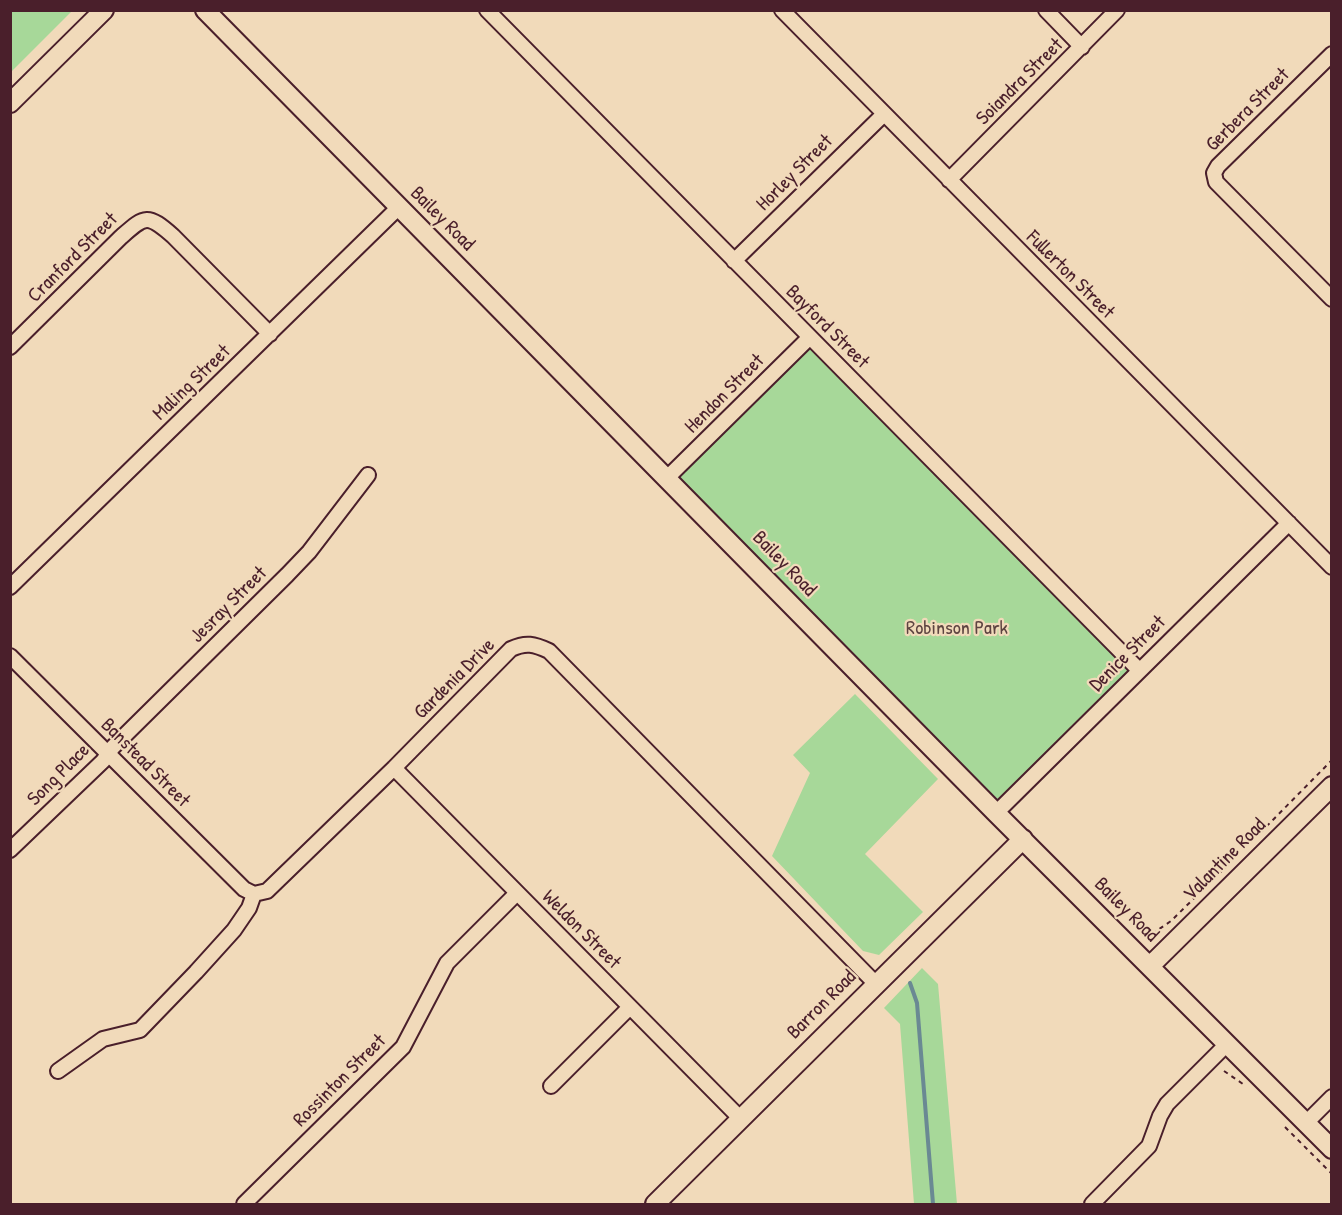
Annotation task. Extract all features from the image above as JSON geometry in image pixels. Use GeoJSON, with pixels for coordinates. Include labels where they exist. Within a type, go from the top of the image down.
{"type":"FeatureCollection","features":[{"type":"Feature","properties":{"kind":"street"},"geometry":{"type":"LineString","coordinates":[[10,103],[104,10]]}},
{"type":"Feature","properties":{"kind":"street","name":"Bailey Road"},"geometry":{"type":"LineString","coordinates":[[205,10],[996,813],[1332,1149]]}},
{"type":"Feature","properties":{"kind":"street","name":"Bayford Street"},"geometry":{"type":"LineString","coordinates":[[487,10],[1139,670]]}},
{"type":"Feature","properties":{"kind":"street","name":"Fullerton Street"},"geometry":{"type":"LineString","coordinates":[[782,10],[1332,567]]}},
{"type":"Feature","properties":{"kind":"street"},"geometry":{"type":"LineString","coordinates":[[1046,10],[1082,46]]}},
{"type":"Feature","properties":{"kind":"street","name":"Soiandra Street"},"geometry":{"type":"LineString","coordinates":[[949,180],[1117,10]]}},
{"type":"Feature","properties":{"kind":"street","name":"Gerbera Street"},"geometry":{"type":"LineString","coordinates":[[1332,54],[1218,166],[1214,173],[1216,182],[1332,299]]}},
{"type":"Feature","properties":{"kind":"street","name":"Horley Street"},"geometry":{"type":"LineString","coordinates":[[734,261],[884,114]]}},
{"type":"Feature","properties":{"kind":"street","name":"Maling Street"},"geometry":{"type":"LineString","coordinates":[[10,587],[399,207]]}},
{"type":"Feature","properties":{"kind":"street","name":"Cranford Street"},"geometry":{"type":"LineString","coordinates":[[10,347],[120,237],[138,222],[148,219],[157,222],[173,236],[270,334]]}},
{"type":"Feature","properties":{"kind":"street","name":"Hendon Street"},"geometry":{"type":"LineString","coordinates":[[668,478],[810,337]]}},
{"type":"Feature","properties":{"kind":"street","name":"Jesray Street"},"geometry":{"type":"LineString","coordinates":[[108,753],[309,552],[368,475]]}},
{"type":"Feature","properties":{"kind":"street","name":"Denice Street"},"geometry":{"type":"LineString","coordinates":[[996,813],[1288,523]]}},
{"type":"Feature","properties":{"kind":"street","name":"Gardenia Drive"},"geometry":{"type":"LineString","coordinates":[[254,894],[267,891],[394,768],[511,649],[523,643],[535,644],[549,651],[876,984]]}},
{"type":"Feature","properties":{"kind":"street","name":"Banstead Street"},"geometry":{"type":"LineString","coordinates":[[10,656],[244,889],[254,894]]}},
{"type":"Feature","properties":{"kind":"street","name":"Song Place"},"geometry":{"type":"LineString","coordinates":[[10,850],[103,761],[108,753]]}},
{"type":"Feature","properties":{"kind":"street","name":"Weldon Street"},"geometry":{"type":"LineString","coordinates":[[394,768],[740,1119]]}},
{"type":"Feature","properties":{"kind":"street","name":"Valantine Road"},"geometry":{"type":"LineString","coordinates":[[1150,966],[1332,786]]}},
{"type":"Feature","properties":{"kind":"street","name":"Barron Road"},"geometry":{"type":"LineString","coordinates":[[655,1204],[1023,839]]}},
{"type":"Feature","properties":{"kind":"street","name":"Rossinton Street"},"geometry":{"type":"LineString","coordinates":[[244,1204],[403,1047],[447,963],[517,893]]}},
{"type":"Feature","properties":{"kind":"street"},"geometry":{"type":"LineString","coordinates":[[58,1071],[103,1039],[140,1030],[234,930],[249,908],[254,894]]}},
{"type":"Feature","properties":{"kind":"street"},"geometry":{"type":"LineString","coordinates":[[550,1086],[630,1007]]}},
{"type":"Feature","properties":{"kind":"street"},"geometry":{"type":"LineString","coordinates":[[1092,1204],[1149,1146],[1167,1104],[1227,1044]]}},
{"type":"Feature","properties":{"kind":"street"},"geometry":{"type":"LineString","coordinates":[[1306,1123],[1332,1097]]}},
{"type":"Feature","properties":{"kind":"path"},"geometry":{"type":"LineString","coordinates":[[1253,840],[1332,760]]}},
{"type":"Feature","properties":{"kind":"path"},"geometry":{"type":"LineString","coordinates":[[1152,934],[1171,921],[1237,856]]}},
{"type":"Feature","properties":{"kind":"path"},"geometry":{"type":"LineString","coordinates":[[1224,1071],[1247,1087]]}},
{"type":"Feature","properties":{"kind":"path"},"geometry":{"type":"LineString","coordinates":[[1278,1119],[1332,1174]]}},
{"type":"Feature","properties":{"kind":"green space"},"geometry":{"type":"Polygon","coordinates":[[[11,10],[72,11],[11,72],[11,10]]]}},
{"type":"Feature","properties":{"kind":"green space","name":"Robinson Park"},"geometry":{"type":"Polygon","coordinates":[[[810,337],[1139,670],[996,813],[667,478],[810,337]]]}},
{"type":"Feature","properties":{"kind":"green space"},"geometry":{"type":"Polygon","coordinates":[[[855,694],[938,779],[865,854],[923,912],[879,955],[863,951],[772,856],[810,773],[793,755],[855,694]]]}},
{"type":"Feature","properties":{"kind":"green space"},"geometry":{"type":"Polygon","coordinates":[[[922,968],[938,984],[957,1204],[914,1204],[900,1024],[884,1008],[922,968]]]}},
{"type":"Feature","properties":{"kind":"waterway"},"geometry":{"type":"LineString","coordinates":[[910,983],[917,1003],[933,1204]]}}]}
